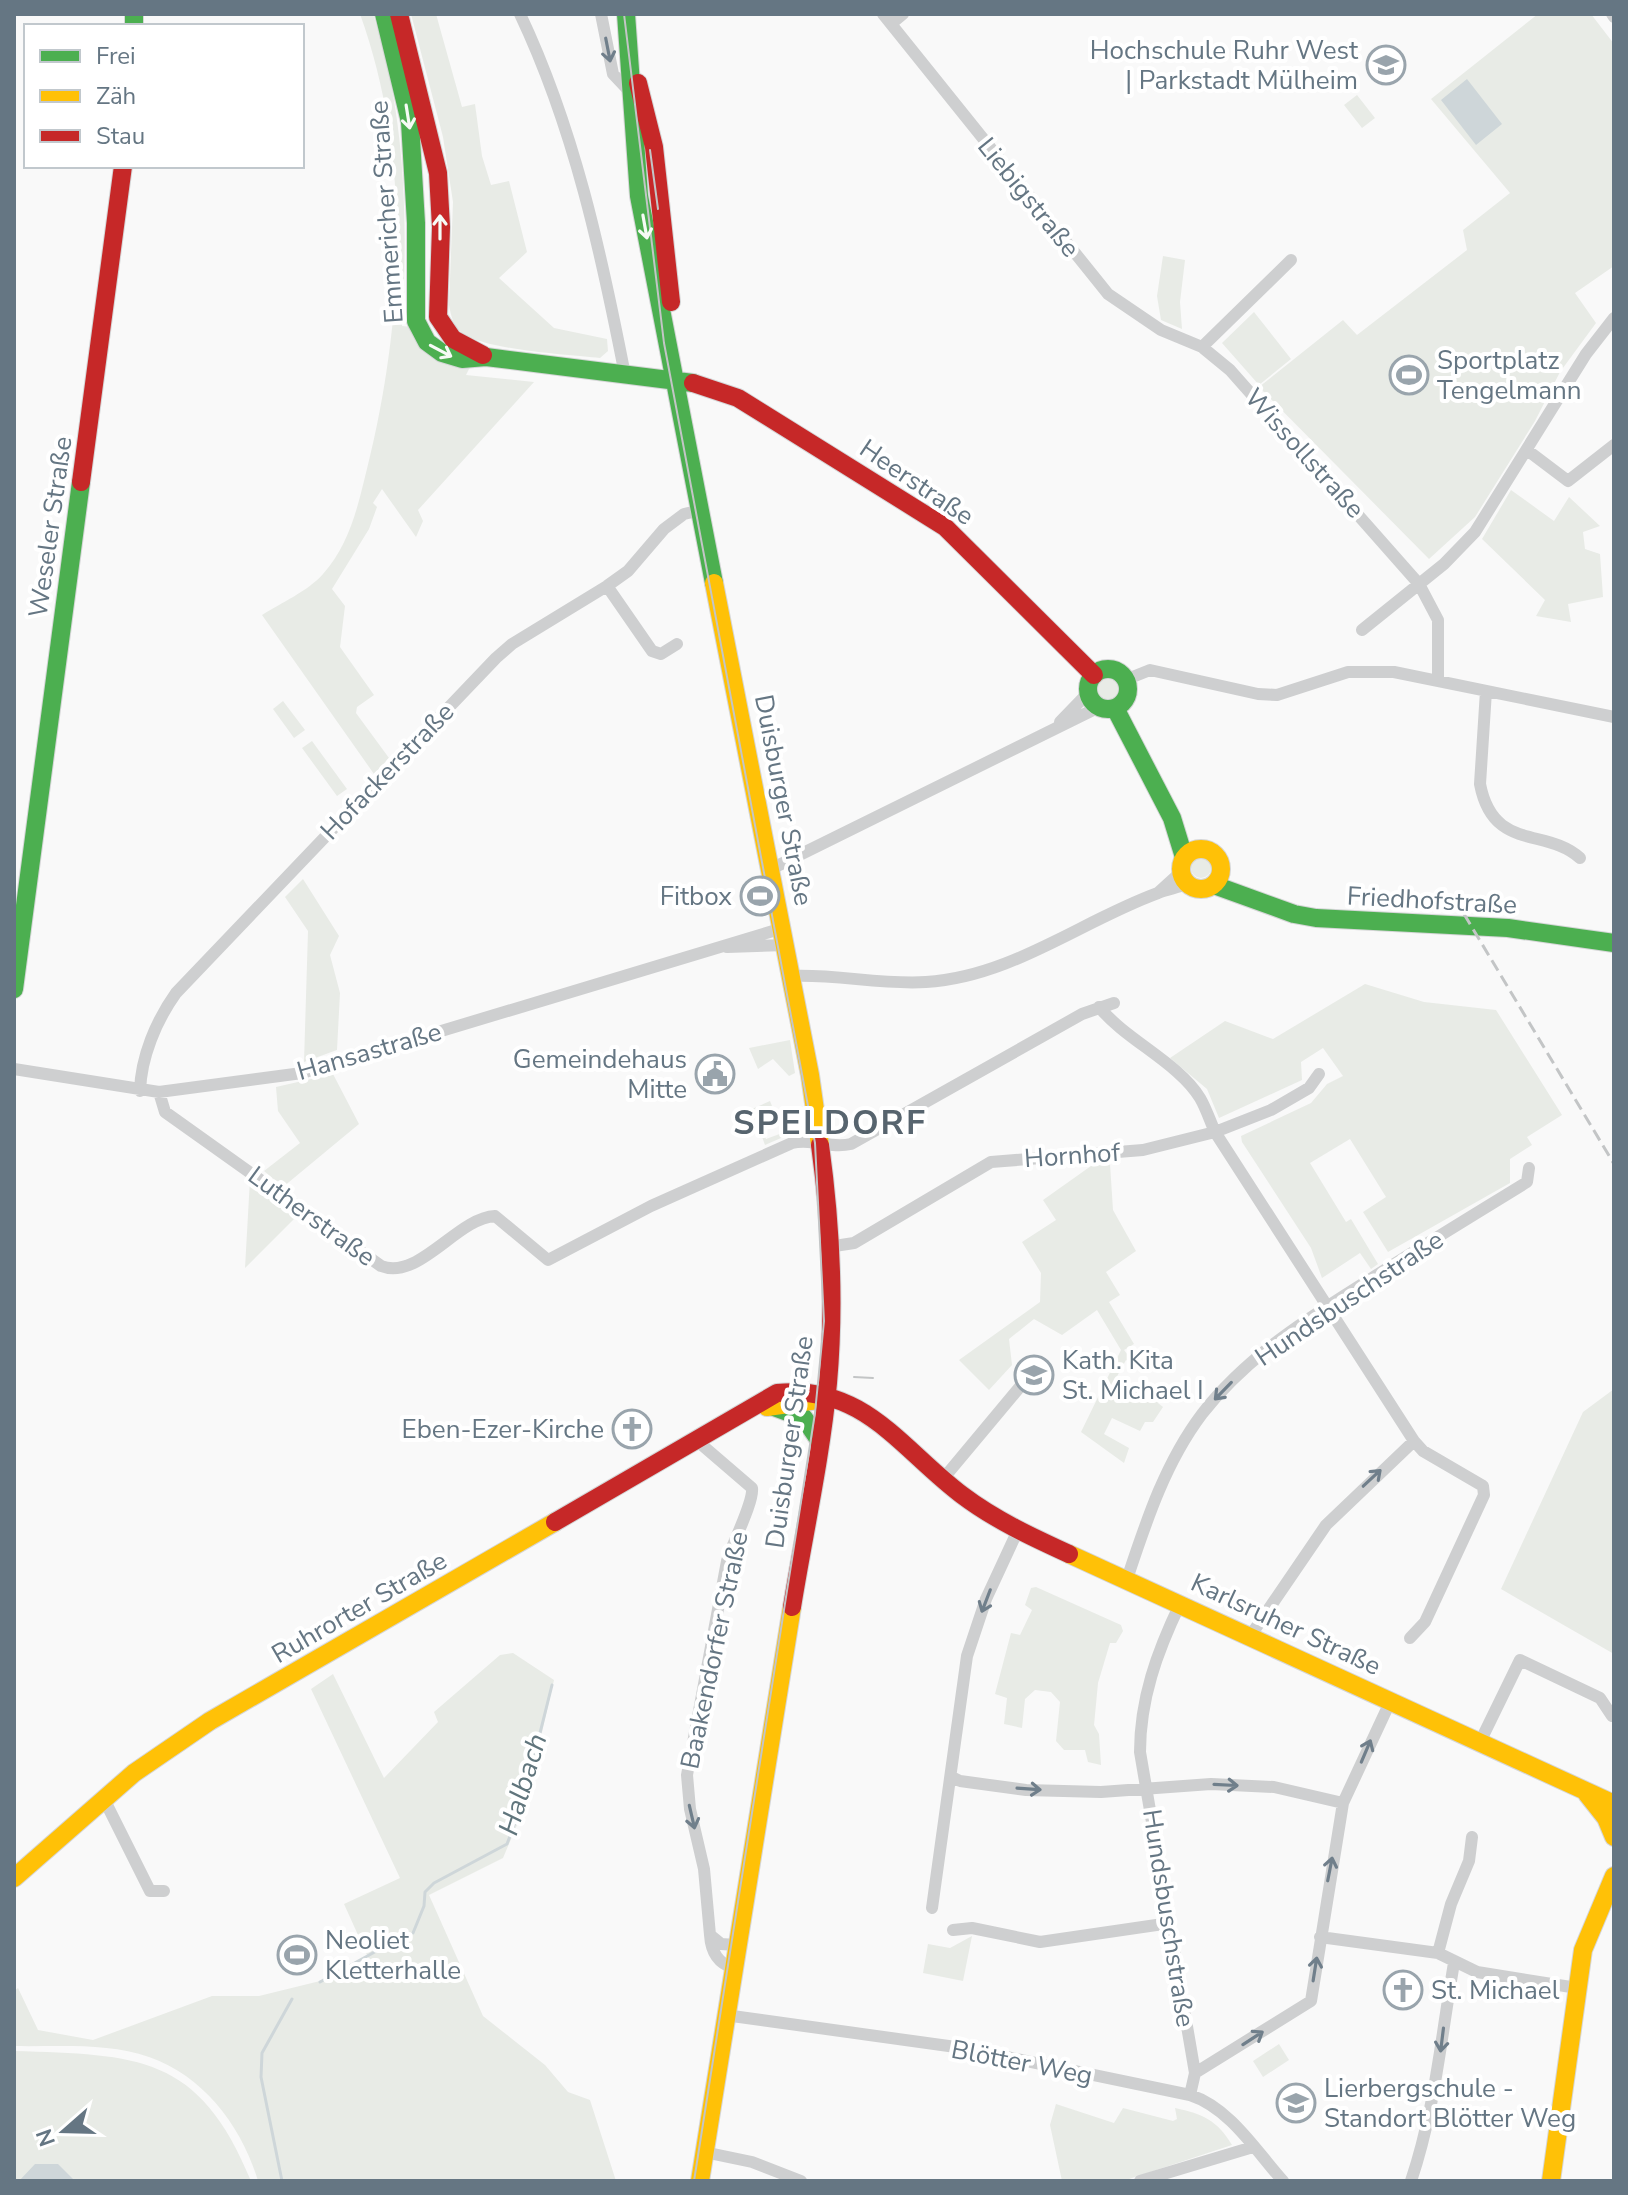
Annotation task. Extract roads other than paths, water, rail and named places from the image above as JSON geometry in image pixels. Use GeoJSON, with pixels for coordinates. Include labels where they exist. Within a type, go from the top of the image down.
{"type":"FeatureCollection","features":[{"type":"Feature","properties":{"kind":"main road","name":"Emmericher Straße"},"geometry":{"type":"LineString","coordinates":[[384,14],[410,122],[416,223],[416,321],[427,342],[442,353],[462,359],[486,357],[677,380]]}},
{"type":"Feature","properties":{"kind":"main road","name":"Emmericher Straße"},"geometry":{"type":"LineString","coordinates":[[399,14],[438,173],[441,227],[438,317],[453,339],[486,357]]}},
{"type":"Feature","properties":{"kind":"main road","name":"Duisburger Straße"},"geometry":{"type":"LineString","coordinates":[[626,14],[639,196],[792,976],[822,1144],[828,1247],[830,1346],[825,1399],[700,2181]]}},
{"type":"Feature","properties":{"kind":"main road","name":"Duisburger Straße"},"geometry":{"type":"LineString","coordinates":[[629,46],[654,147],[666,273],[678,349],[677,380]]}},
{"type":"Feature","properties":{"kind":"main road","name":"Weseler Straße"},"geometry":{"type":"LineString","coordinates":[[14,989],[123,168]]}},
{"type":"Feature","properties":{"kind":"main road","name":"Heerstraße"},"geometry":{"type":"LineString","coordinates":[[677,380],[738,398],[945,527],[1099,696],[1172,818],[1188,865]]}},
{"type":"Feature","properties":{"kind":"main road"},"geometry":{"type":"LineString","coordinates":[[1111,670],[1125,680],[1127,696],[1099,696],[1111,670]]}},
{"type":"Feature","properties":{"kind":"main road","name":"Friedhofstraße"},"geometry":{"type":"LineString","coordinates":[[1188,865],[1216,855],[1218,878],[1249,899],[1294,914],[1327,919],[1508,928],[1614,943]]}},
{"type":"Feature","properties":{"kind":"main road"},"geometry":{"type":"LineString","coordinates":[[1188,865],[1197,889],[1218,878]]}},
{"type":"Feature","properties":{"kind":"main road","name":"Ruhrorter Straße"},"geometry":{"type":"LineString","coordinates":[[15,1878],[104,1799],[210,1721],[769,1397],[792,1390],[805,1390],[825,1399]]}},
{"type":"Feature","properties":{"kind":"main road","name":"Karlsruher Straße"},"geometry":{"type":"LineString","coordinates":[[825,1399],[855,1406],[874,1417],[981,1509],[1018,1530],[1614,1804]]}},
{"type":"Feature","properties":{"kind":"main road","name":"Ruhrorter Straße"},"geometry":{"type":"LineString","coordinates":[[745,1411],[825,1399]]}},
{"type":"Feature","properties":{"kind":"main road"},"geometry":{"type":"LineString","coordinates":[[772,1406],[804,1418],[819,1440]]}},
{"type":"Feature","properties":{"kind":"main road"},"geometry":{"type":"LineString","coordinates":[[1586,1790],[1614,1792]]}},
{"type":"Feature","properties":{"kind":"main road"},"geometry":{"type":"LineString","coordinates":[[1586,1790],[1606,1818],[1614,1837]]}},
{"type":"Feature","properties":{"kind":"main road"},"geometry":{"type":"LineString","coordinates":[[1551,2181],[1586,1940],[1614,1876]]}},
{"type":"Feature","properties":{"kind":"street"},"geometry":{"type":"LineString","coordinates":[[520,14],[545,69],[578,171],[593,224],[625,375]]}},
{"type":"Feature","properties":{"kind":"street","name":"Duisburger Straße"},"geometry":{"type":"LineString","coordinates":[[601,14],[613,74],[630,92]]}},
{"type":"Feature","properties":{"kind":"street"},"geometry":{"type":"LineString","coordinates":[[887,19],[903,14]]}},
{"type":"Feature","properties":{"kind":"street","name":"Liebigstraße"},"geometry":{"type":"LineString","coordinates":[[887,19],[1108,294],[1161,330],[1202,347]]}},
{"type":"Feature","properties":{"kind":"street"},"geometry":{"type":"LineString","coordinates":[[1202,347],[1291,260]]}},
{"type":"Feature","properties":{"kind":"street"},"geometry":{"type":"LineString","coordinates":[[1362,630],[1419,584],[1475,532],[1586,354],[1614,318]]}},
{"type":"Feature","properties":{"kind":"street","name":"Wissollstraße"},"geometry":{"type":"LineString","coordinates":[[1202,347],[1230,370],[1419,584],[1440,632],[1438,680]]}},
{"type":"Feature","properties":{"kind":"street"},"geometry":{"type":"LineString","coordinates":[[1527,450],[1568,481],[1614,445]]}},
{"type":"Feature","properties":{"kind":"street","name":"Hofackerstraße"},"geometry":{"type":"LineString","coordinates":[[140,1091],[140,1076],[160,1016],[200,967],[496,658],[512,644],[628,571],[664,529],[684,514],[701,510]]}},
{"type":"Feature","properties":{"kind":"street"},"geometry":{"type":"LineString","coordinates":[[607,586],[652,651],[661,654],[677,644]]}},
{"type":"Feature","properties":{"kind":"street"},"geometry":{"type":"LineString","coordinates":[[1125,680],[1150,670],[1258,694],[1277,695],[1365,670],[1438,680],[1614,717]]}},
{"type":"Feature","properties":{"kind":"street"},"geometry":{"type":"LineString","coordinates":[[1486,691],[1480,784],[1483,798],[1503,825],[1532,841],[1558,844],[1580,858]]}},
{"type":"Feature","properties":{"kind":"street"},"geometry":{"type":"LineString","coordinates":[[771,869],[1058,724],[1099,696]]}},
{"type":"Feature","properties":{"kind":"street"},"geometry":{"type":"LineString","coordinates":[[792,976],[885,982],[927,982],[952,978],[1045,948],[1159,892],[1188,865]]}},
{"type":"Feature","properties":{"kind":"street","name":"Hansastraße"},"geometry":{"type":"LineString","coordinates":[[14,1069],[159,1092],[302,1073],[716,947],[784,936]]}},
{"type":"Feature","properties":{"kind":"street","name":"Lutherstraße"},"geometry":{"type":"LineString","coordinates":[[159,1092],[165,1112],[388,1269],[408,1266],[487,1216],[502,1218],[542,1257],[555,1258],[601,1230],[792,1143],[809,1140],[840,1147],[851,1144],[1099,1007],[1114,1003]]}},
{"type":"Feature","properties":{"kind":"street"},"geometry":{"type":"LineString","coordinates":[[1099,1007],[1115,1026],[1158,1057],[1199,1096],[1215,1132],[1414,1441],[1437,1460],[1479,1480],[1484,1495],[1425,1622],[1410,1638]]}},
{"type":"Feature","properties":{"kind":"street","name":"Hornhof"},"geometry":{"type":"LineString","coordinates":[[828,1247],[854,1243],[991,1162],[1143,1150],[1215,1132],[1271,1110],[1309,1088],[1319,1074]]}},
{"type":"Feature","properties":{"kind":"street","name":"Hundsbuschstraße"},"geometry":{"type":"LineString","coordinates":[[1127,1579],[1164,1477],[1203,1413],[1255,1359],[1327,1306],[1527,1182],[1529,1168]]}},
{"type":"Feature","properties":{"kind":"street"},"geometry":{"type":"LineString","coordinates":[[943,1479],[1024,1382]]}},
{"type":"Feature","properties":{"kind":"street","name":"Baakendorfer Straße"},"geometry":{"type":"LineString","coordinates":[[695,1439],[752,1488],[753,1495],[736,1531],[727,1561],[687,1775],[688,1801],[704,1869],[711,1946],[720,1962],[733,1968]]}},
{"type":"Feature","properties":{"kind":"street"},"geometry":{"type":"LineString","coordinates":[[1251,1635],[1326,1525],[1414,1441]]}},
{"type":"Feature","properties":{"kind":"street"},"geometry":{"type":"LineString","coordinates":[[932,1908],[967,1656],[986,1599],[1018,1530]]}},
{"type":"Feature","properties":{"kind":"street","name":"Hundsbuschstraße"},"geometry":{"type":"LineString","coordinates":[[1180,1604],[1159,1652],[1141,1708],[1140,1752],[1195,2073],[1190,2095]]}},
{"type":"Feature","properties":{"kind":"street"},"geometry":{"type":"LineString","coordinates":[[1480,1742],[1520,1660],[1600,1698],[1612,1716]]}},
{"type":"Feature","properties":{"kind":"street"},"geometry":{"type":"LineString","coordinates":[[1195,2073],[1311,2001],[1343,1803],[1391,1700]]}},
{"type":"Feature","properties":{"kind":"street"},"geometry":{"type":"LineString","coordinates":[[952,1777],[960,1781],[1026,1790],[1125,1792],[1148,1787],[1211,1784],[1274,1787],[1343,1803]]}},
{"type":"Feature","properties":{"kind":"street"},"geometry":{"type":"LineString","coordinates":[[104,1799],[150,1891],[164,1891]]}},
{"type":"Feature","properties":{"kind":"street"},"geometry":{"type":"LineString","coordinates":[[1438,1953],[1451,1904],[1469,1861],[1472,1837]]}},
{"type":"Feature","properties":{"kind":"street"},"geometry":{"type":"LineString","coordinates":[[953,1930],[972,1928],[1040,1942],[1170,1923]]}},
{"type":"Feature","properties":{"kind":"street"},"geometry":{"type":"LineString","coordinates":[[710,1935],[721,1944],[736,1945]]}},
{"type":"Feature","properties":{"kind":"street"},"geometry":{"type":"LineString","coordinates":[[1320,1937],[1438,1953],[1477,1972],[1577,1988]]}},
{"type":"Feature","properties":{"kind":"street"},"geometry":{"type":"LineString","coordinates":[[1411,2181],[1427,2133],[1437,2088],[1454,1963]]}},
{"type":"Feature","properties":{"kind":"street","name":"Blötter Weg"},"geometry":{"type":"LineString","coordinates":[[725,2015],[963,2048],[1190,2095],[1213,2106],[1283,2181]]}},
{"type":"Feature","properties":{"kind":"street"},"geometry":{"type":"LineString","coordinates":[[1140,2181],[1253,2147]]}},
{"type":"Feature","properties":{"kind":"street"},"geometry":{"type":"LineString","coordinates":[[704,2152],[752,2162],[801,2181]]}},
{"type":"Feature","properties":{"kind":"waterway","name":"Halbach"},"geometry":{"type":"LineString","coordinates":[[413,1933],[424,1906],[425,1892],[434,1883],[507,1844],[523,1801],[552,1685]]}},
{"type":"Feature","properties":{"kind":"waterway","name":"Halbach"},"geometry":{"type":"LineString","coordinates":[[320,1982],[402,1937]]}},
{"type":"Feature","properties":{"kind":"waterway","name":"Halbach"},"geometry":{"type":"LineString","coordinates":[[282,2181],[261,2077],[262,2053],[292,1999]]}},
{"type":"Feature","properties":{"kind":"tram line"},"geometry":{"type":"LineString","coordinates":[[624,14],[664,343],[815,1143],[824,1321],[815,1413],[694,2181]]}},
{"type":"Feature","properties":{"kind":"tram line"},"geometry":{"type":"LineString","coordinates":[[650,150],[658,209]]}},
{"type":"Feature","properties":{"kind":"tram line"},"geometry":{"type":"LineString","coordinates":[[854,1377],[873,1378]]}},
{"type":"Feature","properties":{"kind":"railway"},"geometry":{"type":"LineString","coordinates":[[1464,914],[1614,1164]]}},
{"type":"Feature","properties":{"kind":"place","name":"Hochschule Ruhr West | Parkstadt Mülheim"},"geometry":{"type":"Point","coordinates":[1386,65]}},
{"type":"Feature","properties":{"kind":"place","name":"Sportplatz Tengelmann"},"geometry":{"type":"Point","coordinates":[1409,375]}},
{"type":"Feature","properties":{"kind":"place","name":"Fitbox"},"geometry":{"type":"Point","coordinates":[760,896]}},
{"type":"Feature","properties":{"kind":"place","name":"Gemeindehaus Mitte"},"geometry":{"type":"Point","coordinates":[715,1074]}},
{"type":"Feature","properties":{"kind":"place","name":"Kath. Kita St. Michael I"},"geometry":{"type":"Point","coordinates":[1034,1375]}},
{"type":"Feature","properties":{"kind":"place","name":"Eben-Ezer-Kirche"},"geometry":{"type":"Point","coordinates":[632,1429]}},
{"type":"Feature","properties":{"kind":"place","name":"Neoliet Kletterhalle"},"geometry":{"type":"Point","coordinates":[297,1955]}},
{"type":"Feature","properties":{"kind":"place","name":"St. Michael"},"geometry":{"type":"Point","coordinates":[1403,1990]}},
{"type":"Feature","properties":{"kind":"place","name":"Lierbergschule - Standort Blötter Weg"},"geometry":{"type":"Point","coordinates":[1296,2103]}},
{"type":"Feature","properties":{"kind":"district","name":"SPELDORF"},"geometry":{"type":"Point","coordinates":[830,1122]}}]}
